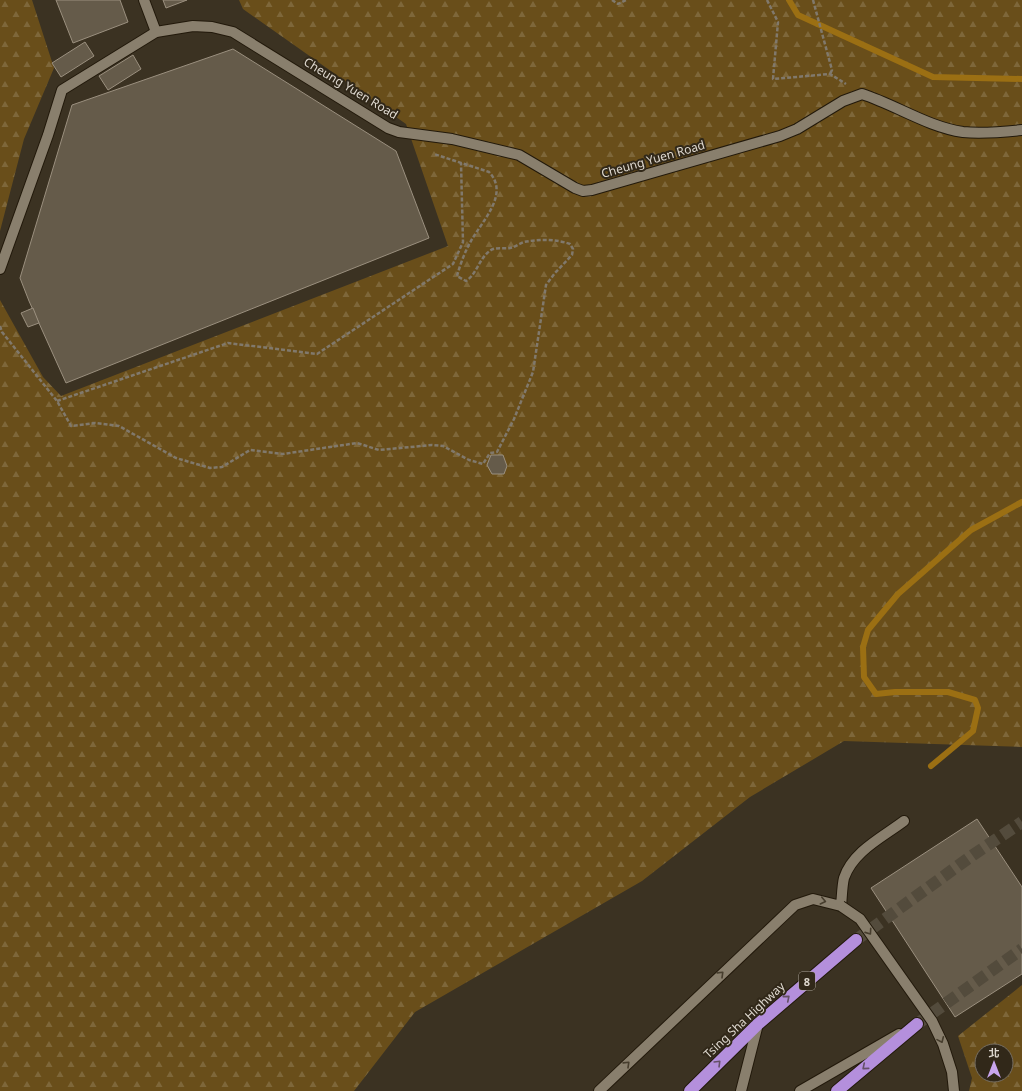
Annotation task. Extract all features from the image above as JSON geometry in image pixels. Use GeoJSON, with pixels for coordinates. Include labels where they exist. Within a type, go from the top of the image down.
{"type":"FeatureCollection","features":[{"type":"Feature","properties":{"kind":"highway","name":"Tsing Sha Highway"},"geometry":{"type":"LineString","coordinates":[[690,1091],[758,1024],[856,940]]}},
{"type":"Feature","properties":{"kind":"highway"},"geometry":{"type":"LineString","coordinates":[[837,1091],[917,1024]]}},
{"type":"Feature","properties":{"kind":"lane"},"geometry":{"type":"LineString","coordinates":[[144,0],[156,32]]}},
{"type":"Feature","properties":{"kind":"lane","name":"Cheung Yuen Road"},"geometry":{"type":"LineString","coordinates":[[0,269],[48,136],[62,90],[156,32],[193,26],[212,27],[234,32],[388,128],[399,132],[452,139],[519,155],[575,188],[583,191],[592,190],[780,136],[797,129],[842,101],[862,94]]}},
{"type":"Feature","properties":{"kind":"lane"},"geometry":{"type":"LineString","coordinates":[[862,94],[934,124],[963,132],[997,133],[1022,130]]}},
{"type":"Feature","properties":{"kind":"lane"},"geometry":{"type":"LineString","coordinates":[[841,906],[844,879],[851,862],[866,848],[904,821]]}},
{"type":"Feature","properties":{"kind":"lane"},"geometry":{"type":"LineString","coordinates":[[599,1091],[795,905],[813,899],[841,906],[860,919],[932,1021],[943,1044],[952,1072],[954,1091]]}},
{"type":"Feature","properties":{"kind":"lane"},"geometry":{"type":"LineString","coordinates":[[741,1091],[758,1024]]}},
{"type":"Feature","properties":{"kind":"lane"},"geometry":{"type":"LineString","coordinates":[[800,1091],[917,1024]]}},
{"type":"Feature","properties":{"kind":"path"},"geometry":{"type":"LineString","coordinates":[[612,0],[618,4],[626,0]]}},
{"type":"Feature","properties":{"kind":"path"},"geometry":{"type":"LineString","coordinates":[[767,0],[778,22],[773,79],[830,74],[862,94]]}},
{"type":"Feature","properties":{"kind":"path"},"geometry":{"type":"LineString","coordinates":[[813,0],[832,70],[830,74]]}},
{"type":"Feature","properties":{"kind":"path"},"geometry":{"type":"LineString","coordinates":[[0,326],[2,332],[57,401],[71,426],[95,423],[119,426],[176,458],[210,468],[222,467],[250,450],[283,454],[357,443],[379,450],[432,445],[443,446],[469,460],[483,464],[490,453],[497,452],[500,448],[514,419],[533,372],[546,286],[555,273],[572,255],[574,249],[570,244],[564,242],[539,240],[523,242],[510,248],[492,249],[480,260],[470,278],[466,281],[461,280],[457,276],[458,270],[471,241],[484,223],[495,201],[497,186],[494,177],[489,172],[428,151]]}},
{"type":"Feature","properties":{"kind":"path"},"geometry":{"type":"LineString","coordinates":[[57,401],[228,342],[317,354],[453,264],[463,242],[461,163]]}},
{"type":"Feature","properties":{"kind":"green space"},"geometry":{"type":"Polygon","coordinates":[[[0,0],[32,0],[54,68],[24,139],[0,231],[0,0]]]}},
{"type":"Feature","properties":{"kind":"green space"},"geometry":{"type":"Polygon","coordinates":[[[239,0],[1022,0],[1022,747],[844,741],[750,797],[642,881],[415,1012],[354,1091],[0,1091],[0,300],[43,377],[61,396],[448,246],[406,124],[243,9],[239,0]]]}},
{"type":"Feature","properties":{"kind":"green space"},"geometry":{"type":"Polygon","coordinates":[[[1022,985],[1022,1091],[969,1091],[972,1078],[958,1036],[1022,985]]]}},
{"type":"Feature","properties":{"kind":"building"},"geometry":{"type":"Polygon","coordinates":[[[56,0],[120,0],[128,22],[73,43],[56,0]]]}},
{"type":"Feature","properties":{"kind":"building"},"geometry":{"type":"Polygon","coordinates":[[[163,0],[187,0],[166,8],[163,0]]]}},
{"type":"Feature","properties":{"kind":"building"},"geometry":{"type":"Polygon","coordinates":[[[85,42],[94,56],[61,77],[52,63],[85,42]]]}},
{"type":"Feature","properties":{"kind":"building"},"geometry":{"type":"Polygon","coordinates":[[[233,49],[396,151],[429,238],[66,383],[20,278],[72,105],[233,49]]]}},
{"type":"Feature","properties":{"kind":"building"},"geometry":{"type":"Polygon","coordinates":[[[133,55],[141,69],[108,90],[99,76],[133,55]]]}},
{"type":"Feature","properties":{"kind":"building"},"geometry":{"type":"Polygon","coordinates":[[[33,308],[39,323],[28,327],[21,313],[33,308]]]}},
{"type":"Feature","properties":{"kind":"building"},"geometry":{"type":"Polygon","coordinates":[[[491,455],[503,455],[507,466],[504,474],[492,474],[487,465],[491,455]]]}},
{"type":"Feature","properties":{"kind":"building"},"geometry":{"type":"Polygon","coordinates":[[[977,819],[1022,887],[1022,974],[955,1017],[871,888],[977,819]]]}},
{"type":"Feature","properties":{"kind":"waterway"},"geometry":{"type":"LineString","coordinates":[[789,0],[798,15],[933,77],[1022,79]]}},
{"type":"Feature","properties":{"kind":"waterway"},"geometry":{"type":"LineString","coordinates":[[931,766],[973,731],[978,708],[975,700],[948,692],[895,692],[876,694],[864,677],[863,647],[868,630],[898,594],[971,530],[1022,502]]}},
{"type":"Feature","properties":{"kind":"tunnel"},"geometry":{"type":"LineString","coordinates":[[856,940],[973,855],[1022,822]]}},
{"type":"Feature","properties":{"kind":"tunnel"},"geometry":{"type":"LineString","coordinates":[[917,1024],[1022,949]]}}]}
